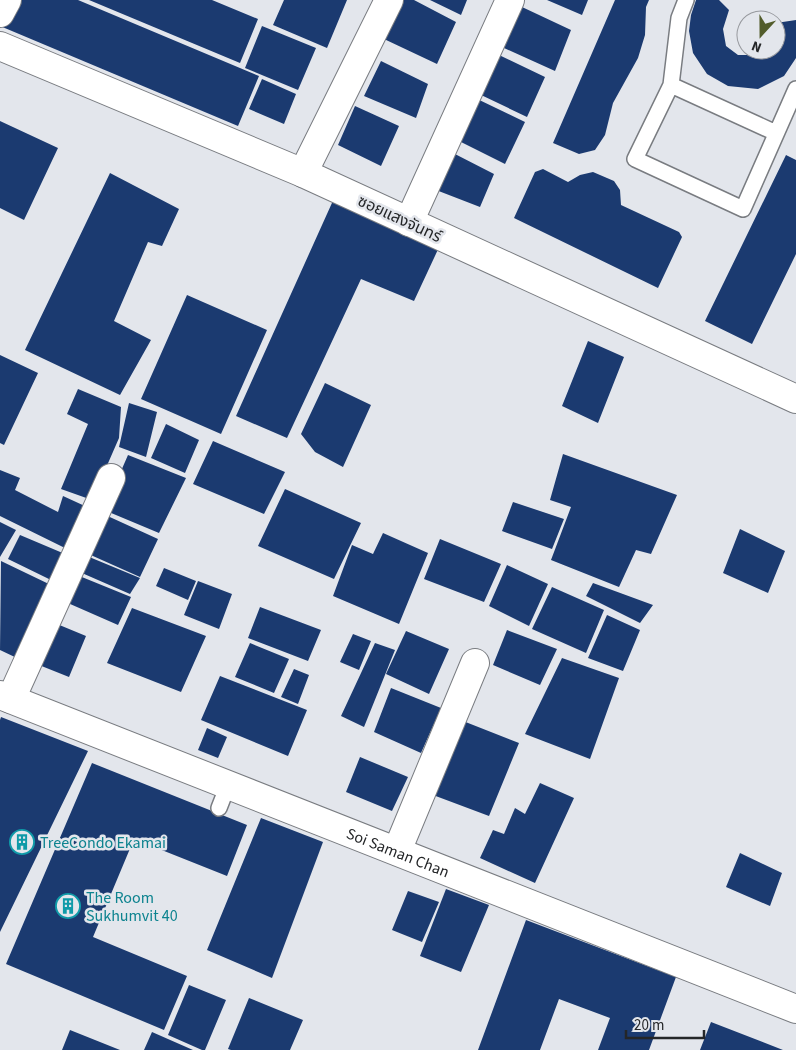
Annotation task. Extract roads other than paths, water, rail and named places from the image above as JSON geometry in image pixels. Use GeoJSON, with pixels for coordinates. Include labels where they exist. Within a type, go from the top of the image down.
{"type":"FeatureCollection","features":[{"type":"Feature","properties":{"kind":"street"},"geometry":{"type":"LineString","coordinates":[[0,13],[7,0]]}},
{"type":"Feature","properties":{"kind":"street"},"geometry":{"type":"LineString","coordinates":[[303,173],[389,0]]}},
{"type":"Feature","properties":{"kind":"street"},"geometry":{"type":"LineString","coordinates":[[409,222],[510,0]]}},
{"type":"Feature","properties":{"kind":"street","name":"ซอยแสงจันทร์"},"geometry":{"type":"LineString","coordinates":[[0,46],[303,173],[796,399]]}},
{"type":"Feature","properties":{"kind":"street"},"geometry":{"type":"LineString","coordinates":[[6,697],[111,478]]}},
{"type":"Feature","properties":{"kind":"street"},"geometry":{"type":"LineString","coordinates":[[397,851],[475,663]]}},
{"type":"Feature","properties":{"kind":"street","name":"Soi Saman Chan"},"geometry":{"type":"LineString","coordinates":[[6,697],[223,796],[397,851],[796,1009]]}},
{"type":"Feature","properties":{"kind":"lane"},"geometry":{"type":"LineString","coordinates":[[686,0],[679,18],[671,85],[635,159],[743,209],[796,89]]}},
{"type":"Feature","properties":{"kind":"lane"},"geometry":{"type":"LineString","coordinates":[[671,85],[776,133]]}},
{"type":"Feature","properties":{"kind":"place","name":"TreeCondo Ekamai"},"geometry":{"type":"Point","coordinates":[22,842]}},
{"type":"Feature","properties":{"kind":"place","name":"The Room Sukhumvit 40"},"geometry":{"type":"Point","coordinates":[68,906]}}]}
